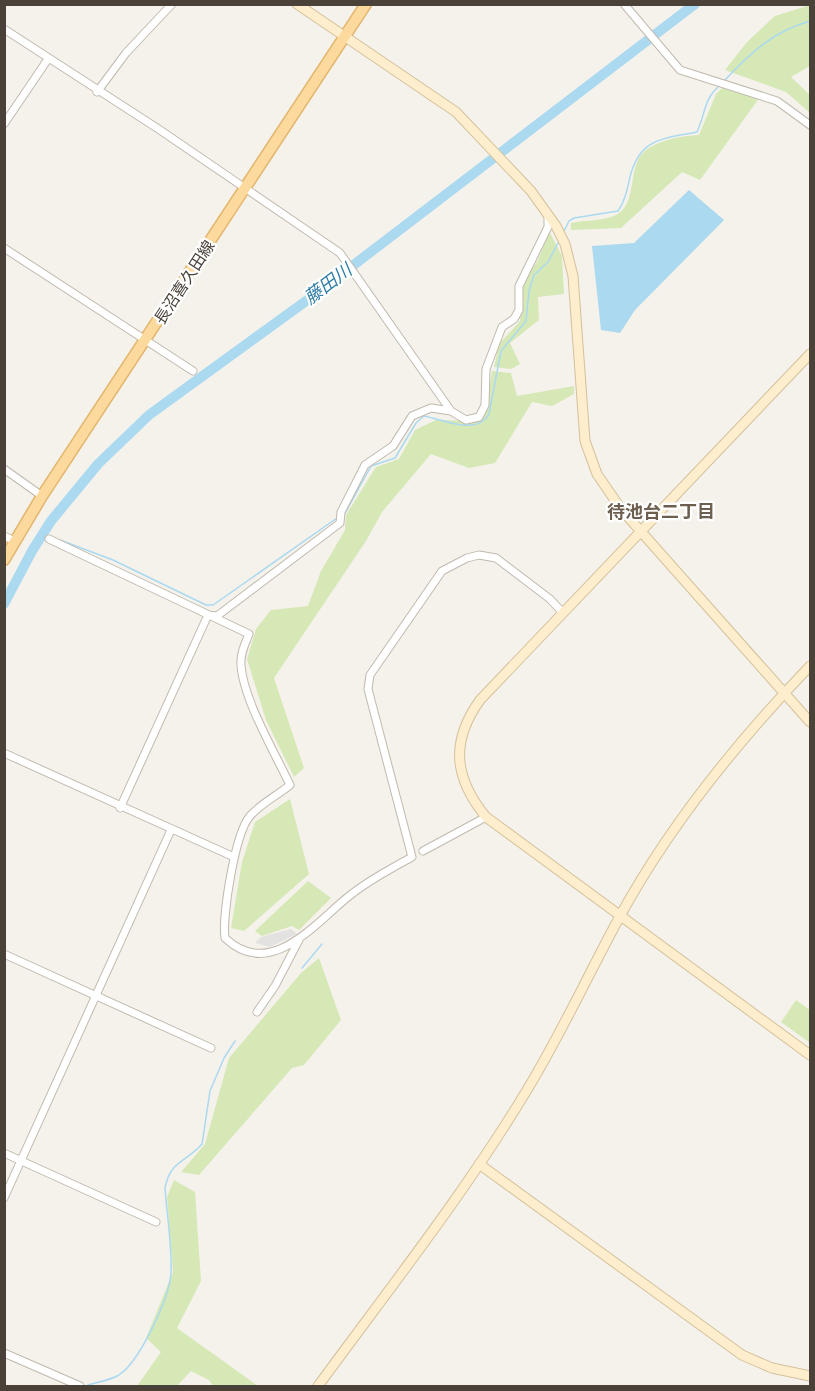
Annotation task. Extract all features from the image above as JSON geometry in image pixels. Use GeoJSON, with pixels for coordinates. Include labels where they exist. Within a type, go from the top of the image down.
{"type":"FeatureCollection","features":[{"type":"Feature","properties":{"kind":"main road","name":"長沼喜久田線"},"geometry":{"type":"LineString","coordinates":[[4,560],[42,496],[366,4]]}},
{"type":"Feature","properties":{"kind":"street"},"geometry":{"type":"LineString","coordinates":[[97,92],[126,53],[170,7],[160,4]]}},
{"type":"Feature","properties":{"kind":"street"},"geometry":{"type":"LineString","coordinates":[[297,4],[443,101],[504,162],[531,192],[556,226],[563,240],[573,276],[585,441],[597,474],[606,490],[641,531],[810,722]]}},
{"type":"Feature","properties":{"kind":"street"},"geometry":{"type":"LineString","coordinates":[[624,4],[680,70],[777,101],[810,125]]}},
{"type":"Feature","properties":{"kind":"street"},"geometry":{"type":"LineString","coordinates":[[4,29],[97,92],[160,130],[340,253],[451,411]]}},
{"type":"Feature","properties":{"kind":"street"},"geometry":{"type":"LineString","coordinates":[[4,124],[48,59]]}},
{"type":"Feature","properties":{"kind":"street"},"geometry":{"type":"LineString","coordinates":[[208,615],[218,616],[340,523],[341,512],[365,465],[393,446],[412,416],[430,408],[451,411],[466,420],[479,417],[485,405],[486,369],[502,327],[514,319],[519,310],[519,286],[548,227],[548,216]]}},
{"type":"Feature","properties":{"kind":"street"},"geometry":{"type":"LineString","coordinates":[[4,248],[193,371]]}},
{"type":"Feature","properties":{"kind":"street"},"geometry":{"type":"LineString","coordinates":[[810,354],[480,700],[464,729],[460,744],[461,775],[466,789],[486,817],[810,1055]]}},
{"type":"Feature","properties":{"kind":"street"},"geometry":{"type":"LineString","coordinates":[[4,469],[42,496]]}},
{"type":"Feature","properties":{"kind":"street"},"geometry":{"type":"LineString","coordinates":[[4,536],[15,541]]}},
{"type":"Feature","properties":{"kind":"street"},"geometry":{"type":"LineString","coordinates":[[48,539],[249,634],[242,650],[241,665],[245,686],[290,785],[250,816],[243,825],[234,857],[224,921],[225,938],[238,948],[266,952],[283,949],[301,938],[351,894],[412,857],[368,689],[370,675],[442,571],[467,558],[479,555],[496,558],[550,599],[564,613]]}},
{"type":"Feature","properties":{"kind":"street"},"geometry":{"type":"LineString","coordinates":[[120,808],[208,615]]}},
{"type":"Feature","properties":{"kind":"street"},"geometry":{"type":"LineString","coordinates":[[318,1386],[479,1164],[535,1076],[620,917],[679,822],[717,770],[810,666]]}},
{"type":"Feature","properties":{"kind":"street"},"geometry":{"type":"LineString","coordinates":[[4,753],[120,808],[234,857]]}},
{"type":"Feature","properties":{"kind":"street"},"geometry":{"type":"LineString","coordinates":[[423,851],[486,817]]}},
{"type":"Feature","properties":{"kind":"street"},"geometry":{"type":"LineString","coordinates":[[4,1198],[171,830]]}},
{"type":"Feature","properties":{"kind":"street"},"geometry":{"type":"LineString","coordinates":[[257,1012],[275,986],[301,938]]}},
{"type":"Feature","properties":{"kind":"street"},"geometry":{"type":"LineString","coordinates":[[4,954],[211,1048]]}},
{"type":"Feature","properties":{"kind":"street"},"geometry":{"type":"LineString","coordinates":[[4,1153],[156,1222]]}},
{"type":"Feature","properties":{"kind":"street"},"geometry":{"type":"LineString","coordinates":[[479,1164],[742,1355],[772,1368],[810,1376]]}},
{"type":"Feature","properties":{"kind":"street"},"geometry":{"type":"LineString","coordinates":[[4,1353],[80,1386]]}},
{"type":"Feature","properties":{"kind":"green space"},"geometry":{"type":"Polygon","coordinates":[[[810,5],[810,66],[791,77],[810,95],[810,113],[786,92],[725,70],[747,42],[775,16],[810,5]]]}},
{"type":"Feature","properties":{"kind":"green space"},"geometry":{"type":"Polygon","coordinates":[[[723,87],[760,97],[700,180],[682,172],[621,228],[571,230],[571,223],[606,218],[623,210],[628,202],[640,156],[652,146],[665,141],[699,135],[716,94],[723,87]]]}},
{"type":"Feature","properties":{"kind":"green space"},"geometry":{"type":"Polygon","coordinates":[[[549,231],[562,256],[564,294],[538,297],[539,320],[510,343],[520,364],[511,369],[494,367],[499,344],[520,321],[523,282],[538,260],[549,231]]]}},
{"type":"Feature","properties":{"kind":"green space"},"geometry":{"type":"Polygon","coordinates":[[[492,371],[511,373],[517,396],[574,386],[574,394],[552,406],[532,402],[495,463],[469,468],[431,454],[382,512],[366,541],[274,678],[304,768],[294,777],[266,720],[247,659],[256,629],[271,610],[308,606],[321,571],[345,530],[346,515],[376,467],[399,459],[415,430],[436,420],[480,421],[486,412],[492,371]]]}},
{"type":"Feature","properties":{"kind":"green space"},"geometry":{"type":"Polygon","coordinates":[[[290,799],[309,874],[244,931],[231,928],[242,862],[255,822],[290,799]]]}},
{"type":"Feature","properties":{"kind":"green space"},"geometry":{"type":"Polygon","coordinates":[[[308,881],[331,898],[299,930],[292,926],[262,936],[255,931],[308,881]]]}},
{"type":"Feature","properties":{"kind":"green space"},"geometry":{"type":"Polygon","coordinates":[[[319,958],[341,1020],[304,1065],[292,1068],[199,1175],[181,1172],[205,1144],[229,1058],[301,973],[319,958]]]}},
{"type":"Feature","properties":{"kind":"green space"},"geometry":{"type":"Polygon","coordinates":[[[796,1000],[810,1010],[810,1043],[781,1022],[796,1000]]]}},
{"type":"Feature","properties":{"kind":"green space"},"geometry":{"type":"Polygon","coordinates":[[[174,1180],[195,1192],[201,1281],[177,1328],[258,1386],[213,1386],[209,1380],[191,1371],[177,1386],[137,1386],[161,1352],[146,1338],[173,1272],[167,1197],[174,1180]]]}},
{"type":"Feature","properties":{"kind":"shaded area"},"geometry":{"type":"Polygon","coordinates":[[[291,929],[297,934],[270,947],[255,943],[261,937],[291,929]]]}},
{"type":"Feature","properties":{"kind":"water"},"geometry":{"type":"Polygon","coordinates":[[[689,190],[724,220],[635,310],[620,333],[601,330],[592,246],[634,243],[689,190]]]}},
{"type":"Feature","properties":{"kind":"waterway","name":"藤田川"},"geometry":{"type":"LineString","coordinates":[[4,604],[51,521],[98,464],[149,415],[317,293],[695,4]]}},
{"type":"Feature","properties":{"kind":"waterway"},"geometry":{"type":"LineString","coordinates":[[725,80],[763,44],[797,25],[810,21]]}},
{"type":"Feature","properties":{"kind":"waterway"},"geometry":{"type":"LineString","coordinates":[[564,231],[569,221],[574,218],[618,211],[624,199],[634,164],[640,154],[655,142],[697,132],[707,102],[718,87]]}},
{"type":"Feature","properties":{"kind":"waterway"},"geometry":{"type":"LineString","coordinates":[[344,515],[371,466],[395,458],[416,423],[424,416],[460,425],[477,424],[484,421],[489,414],[501,351],[526,321],[529,291],[534,275],[548,262],[559,241]]}},
{"type":"Feature","properties":{"kind":"waterway"},"geometry":{"type":"LineString","coordinates":[[60,540],[113,560],[206,605],[213,605],[337,518]]}},
{"type":"Feature","properties":{"kind":"waterway"},"geometry":{"type":"LineString","coordinates":[[302,968],[322,944]]}},
{"type":"Feature","properties":{"kind":"waterway"},"geometry":{"type":"LineString","coordinates":[[88,1385],[116,1377],[127,1368],[136,1357],[160,1312],[171,1272],[165,1188],[167,1179],[174,1167],[202,1144],[210,1091],[224,1058],[235,1041]]}},
{"type":"Feature","properties":{"kind":"district","name":"待池台二丁目"},"geometry":{"type":"Point","coordinates":[661,512]}}]}
